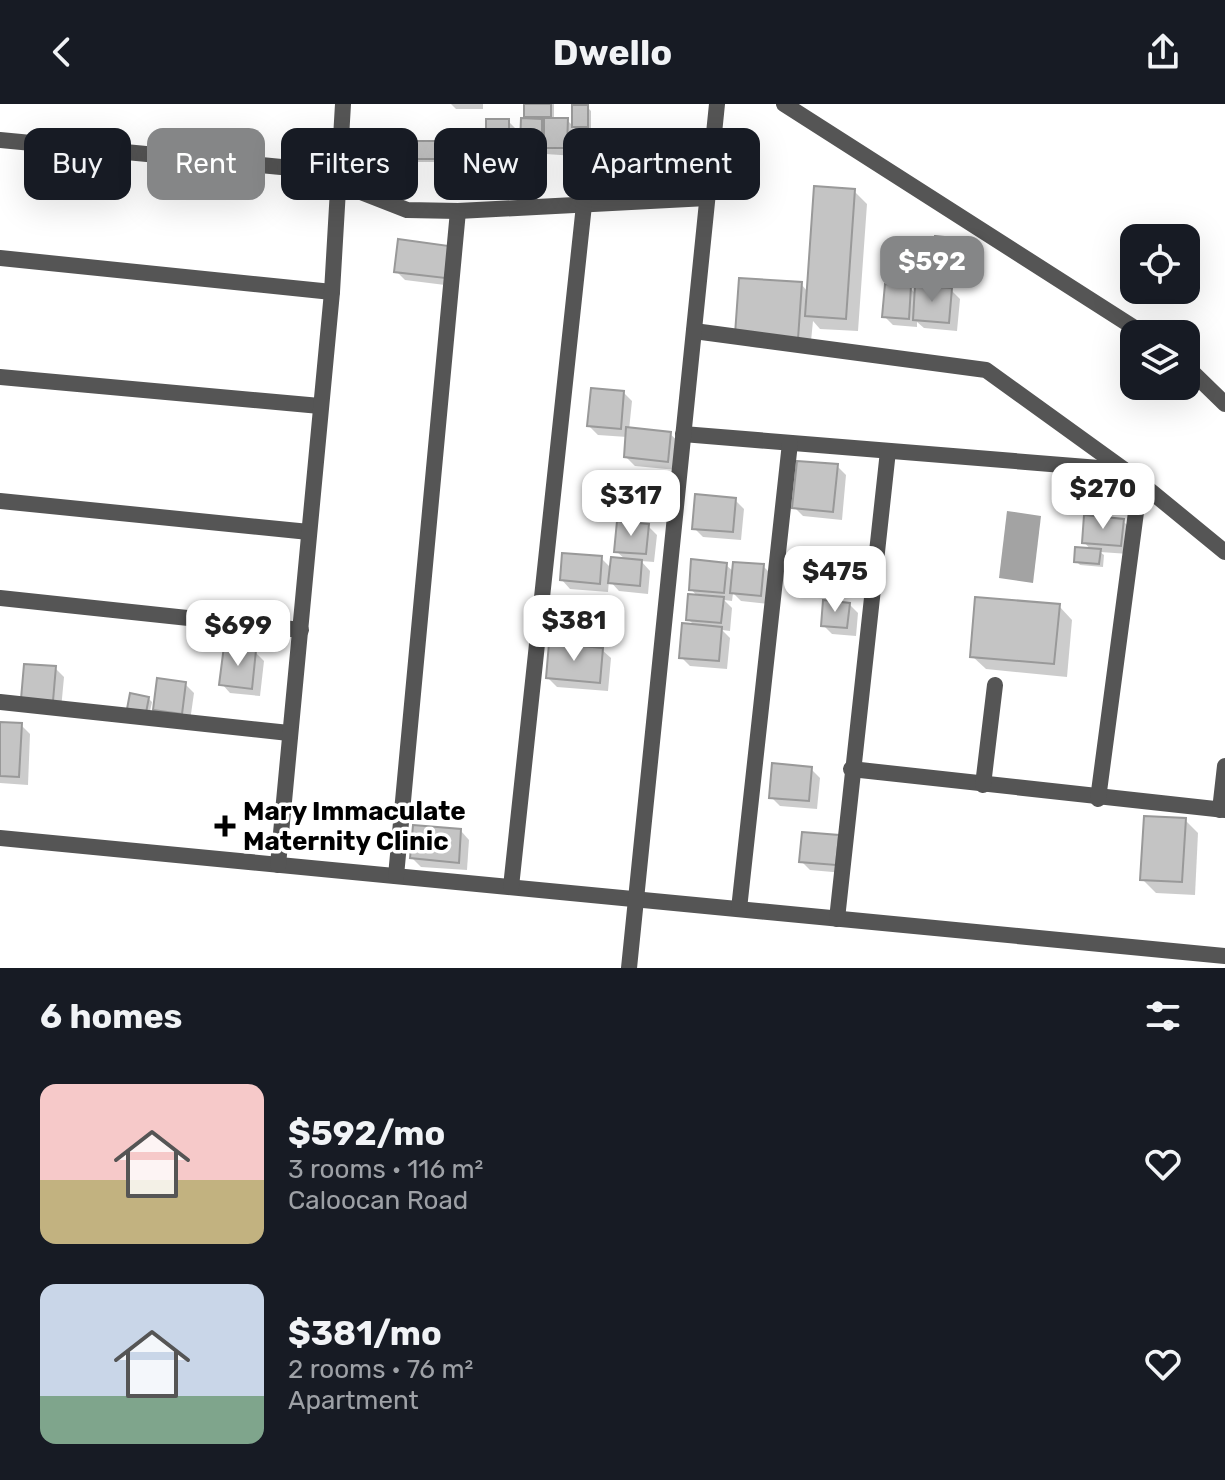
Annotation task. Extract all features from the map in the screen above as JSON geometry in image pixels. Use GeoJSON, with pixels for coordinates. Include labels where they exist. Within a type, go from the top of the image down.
{"type":"FeatureCollection","features":[{"type":"Feature","properties":{"kind":"street"},"geometry":{"type":"LineString","coordinates":[[342,128],[343,104]]}},
{"type":"Feature","properties":{"kind":"street"},"geometry":{"type":"LineString","coordinates":[[714,128],[717,104]]}},
{"type":"Feature","properties":{"kind":"street"},"geometry":{"type":"LineString","coordinates":[[784,104],[1122,320]]}},
{"type":"Feature","properties":{"kind":"street"},"geometry":{"type":"LineString","coordinates":[[0,140],[281,167]]}},
{"type":"Feature","properties":{"kind":"street"},"geometry":{"type":"LineString","coordinates":[[278,865],[332,292],[337,200]]}},
{"type":"Feature","properties":{"kind":"street"},"geometry":{"type":"LineString","coordinates":[[379,200],[407,210],[458,211],[672,200]]}},
{"type":"Feature","properties":{"kind":"street"},"geometry":{"type":"LineString","coordinates":[[629,968],[707,200]]}},
{"type":"Feature","properties":{"kind":"street"},"geometry":{"type":"LineString","coordinates":[[511,887],[584,205]]}},
{"type":"Feature","properties":{"kind":"street"},"geometry":{"type":"LineString","coordinates":[[396,876],[458,211]]}},
{"type":"Feature","properties":{"kind":"street"},"geometry":{"type":"LineString","coordinates":[[0,258],[332,292]]}},
{"type":"Feature","properties":{"kind":"street"},"geometry":{"type":"LineString","coordinates":[[694,331],[986,370],[1126,471],[1225,552]]}},
{"type":"Feature","properties":{"kind":"street"},"geometry":{"type":"LineString","coordinates":[[0,377],[320,406]]}},
{"type":"Feature","properties":{"kind":"street"},"geometry":{"type":"LineString","coordinates":[[1200,380],[1225,404]]}},
{"type":"Feature","properties":{"kind":"street"},"geometry":{"type":"LineString","coordinates":[[683,434],[1126,471]]}},
{"type":"Feature","properties":{"kind":"street"},"geometry":{"type":"LineString","coordinates":[[739,909],[790,443]]}},
{"type":"Feature","properties":{"kind":"street"},"geometry":{"type":"LineString","coordinates":[[837,919],[888,451]]}},
{"type":"Feature","properties":{"kind":"street"},"geometry":{"type":"LineString","coordinates":[[1098,799],[1140,482]]}},
{"type":"Feature","properties":{"kind":"street"},"geometry":{"type":"LineString","coordinates":[[0,501],[309,532]]}},
{"type":"Feature","properties":{"kind":"street"},"geometry":{"type":"LineString","coordinates":[[0,598],[301,630]]}},
{"type":"Feature","properties":{"kind":"street"},"geometry":{"type":"LineString","coordinates":[[983,785],[995,685]]}},
{"type":"Feature","properties":{"kind":"street"},"geometry":{"type":"LineString","coordinates":[[0,702],[289,733]]}},
{"type":"Feature","properties":{"kind":"street"},"geometry":{"type":"LineString","coordinates":[[851,769],[1098,799],[1223,810],[1225,766]]}},
{"type":"Feature","properties":{"kind":"street"},"geometry":{"type":"LineString","coordinates":[[0,838],[1225,956]]}},
{"type":"Feature","properties":{"kind":"shaded area"},"geometry":{"type":"Polygon","coordinates":[[[1007,511],[1041,516],[1033,583],[999,578],[1007,511]]]}},
{"type":"Feature","properties":{"kind":"building"},"geometry":{"type":"Polygon","coordinates":[[[524,104],[551,104],[551,117],[524,117],[524,104]]]}},
{"type":"Feature","properties":{"kind":"building"},"geometry":{"type":"Polygon","coordinates":[[[572,105],[588,105],[588,127],[572,127],[572,105]]]}},
{"type":"Feature","properties":{"kind":"building"},"geometry":{"type":"Polygon","coordinates":[[[521,118],[542,119],[542,128],[521,128],[521,118]]]}},
{"type":"Feature","properties":{"kind":"building"},"geometry":{"type":"Polygon","coordinates":[[[544,118],[568,118],[568,128],[563,128],[563,148],[547,148],[547,128],[544,128],[544,118]]]}},
{"type":"Feature","properties":{"kind":"building"},"geometry":{"type":"Polygon","coordinates":[[[486,119],[509,119],[509,128],[486,128],[486,119]]]}},
{"type":"Feature","properties":{"kind":"building"},"geometry":{"type":"Polygon","coordinates":[[[418,141],[434,141],[434,159],[418,159],[418,141]]]}},
{"type":"Feature","properties":{"kind":"building"},"geometry":{"type":"Polygon","coordinates":[[[814,186],[855,189],[846,319],[805,316],[814,186]]]}},
{"type":"Feature","properties":{"kind":"building"},"geometry":{"type":"Polygon","coordinates":[[[935,236],[953,238],[951,261],[934,260],[935,236]]]}},
{"type":"Feature","properties":{"kind":"building"},"geometry":{"type":"Polygon","coordinates":[[[398,239],[449,246],[445,278],[394,272],[398,239]]]}},
{"type":"Feature","properties":{"kind":"building"},"geometry":{"type":"Polygon","coordinates":[[[739,278],[802,282],[798,339],[735,334],[739,278]]]}},
{"type":"Feature","properties":{"kind":"building"},"geometry":{"type":"Polygon","coordinates":[[[885,284],[911,286],[909,319],[882,317],[885,284]]]}},
{"type":"Feature","properties":{"kind":"building"},"geometry":{"type":"Polygon","coordinates":[[[915,285],[952,288],[949,323],[913,320],[915,285]]]}},
{"type":"Feature","properties":{"kind":"building"},"geometry":{"type":"Polygon","coordinates":[[[591,388],[624,391],[621,429],[587,426],[591,388]]]}},
{"type":"Feature","properties":{"kind":"building"},"geometry":{"type":"Polygon","coordinates":[[[626,427],[671,432],[668,462],[624,457],[626,427]]]}},
{"type":"Feature","properties":{"kind":"building"},"geometry":{"type":"Polygon","coordinates":[[[797,461],[838,464],[833,512],[792,508],[797,461]]]}},
{"type":"Feature","properties":{"kind":"building"},"geometry":{"type":"Polygon","coordinates":[[[695,494],[736,498],[733,532],[692,529],[695,494]]]}},
{"type":"Feature","properties":{"kind":"building"},"geometry":{"type":"Polygon","coordinates":[[[1084,515],[1124,519],[1121,546],[1082,543],[1084,515]]]}},
{"type":"Feature","properties":{"kind":"building"},"geometry":{"type":"Polygon","coordinates":[[[617,521],[649,524],[646,554],[614,552],[617,521]]]}},
{"type":"Feature","properties":{"kind":"building"},"geometry":{"type":"Polygon","coordinates":[[[1075,547],[1101,549],[1099,564],[1074,562],[1075,547]]]}},
{"type":"Feature","properties":{"kind":"building"},"geometry":{"type":"Polygon","coordinates":[[[562,553],[602,556],[600,584],[560,580],[562,553]]]}},
{"type":"Feature","properties":{"kind":"building"},"geometry":{"type":"Polygon","coordinates":[[[611,557],[642,560],[640,586],[608,583],[611,557]]]}},
{"type":"Feature","properties":{"kind":"building"},"geometry":{"type":"Polygon","coordinates":[[[691,559],[727,563],[724,593],[689,590],[691,559]]]}},
{"type":"Feature","properties":{"kind":"building"},"geometry":{"type":"Polygon","coordinates":[[[733,562],[764,564],[761,596],[730,593],[733,562]]]}},
{"type":"Feature","properties":{"kind":"building"},"geometry":{"type":"Polygon","coordinates":[[[688,594],[724,597],[721,623],[686,620],[688,594]]]}},
{"type":"Feature","properties":{"kind":"building"},"geometry":{"type":"Polygon","coordinates":[[[975,597],[1060,604],[1054,664],[970,657],[975,597]]]}},
{"type":"Feature","properties":{"kind":"building"},"geometry":{"type":"Polygon","coordinates":[[[823,600],[850,603],[847,628],[821,626],[823,600]]]}},
{"type":"Feature","properties":{"kind":"building"},"geometry":{"type":"Polygon","coordinates":[[[682,623],[722,627],[719,661],[679,658],[682,623]]]}},
{"type":"Feature","properties":{"kind":"building"},"geometry":{"type":"Polygon","coordinates":[[[549,643],[603,648],[600,683],[546,678],[549,643]]]}},
{"type":"Feature","properties":{"kind":"building"},"geometry":{"type":"Polygon","coordinates":[[[224,646],[256,650],[252,689],[219,685],[224,646]]]}},
{"type":"Feature","properties":{"kind":"building"},"geometry":{"type":"Polygon","coordinates":[[[24,664],[56,666],[53,701],[21,699],[24,664]]]}},
{"type":"Feature","properties":{"kind":"building"},"geometry":{"type":"Polygon","coordinates":[[[157,678],[186,682],[182,714],[153,710],[157,678]]]}},
{"type":"Feature","properties":{"kind":"building"},"geometry":{"type":"Polygon","coordinates":[[[130,693],[149,697],[146,713],[127,709],[130,693]]]}},
{"type":"Feature","properties":{"kind":"building"},"geometry":{"type":"Polygon","coordinates":[[[0,722],[22,723],[19,777],[0,776],[0,722]]]}},
{"type":"Feature","properties":{"kind":"building"},"geometry":{"type":"Polygon","coordinates":[[[772,763],[812,767],[809,801],[769,798],[772,763]]]}},
{"type":"Feature","properties":{"kind":"building"},"geometry":{"type":"Polygon","coordinates":[[[1144,816],[1186,818],[1182,882],[1140,880],[1144,816]]]}},
{"type":"Feature","properties":{"kind":"building"},"geometry":{"type":"Polygon","coordinates":[[[413,825],[461,829],[459,863],[410,858],[413,825]]]}},
{"type":"Feature","properties":{"kind":"building"},"geometry":{"type":"Polygon","coordinates":[[[802,832],[839,835],[836,865],[799,862],[802,832]]]}},
{"type":"Feature","properties":{"kind":"place","name":"Mary Immaculate Maternity Clinic"},"geometry":{"type":"Point","coordinates":[225,826]}}]}
